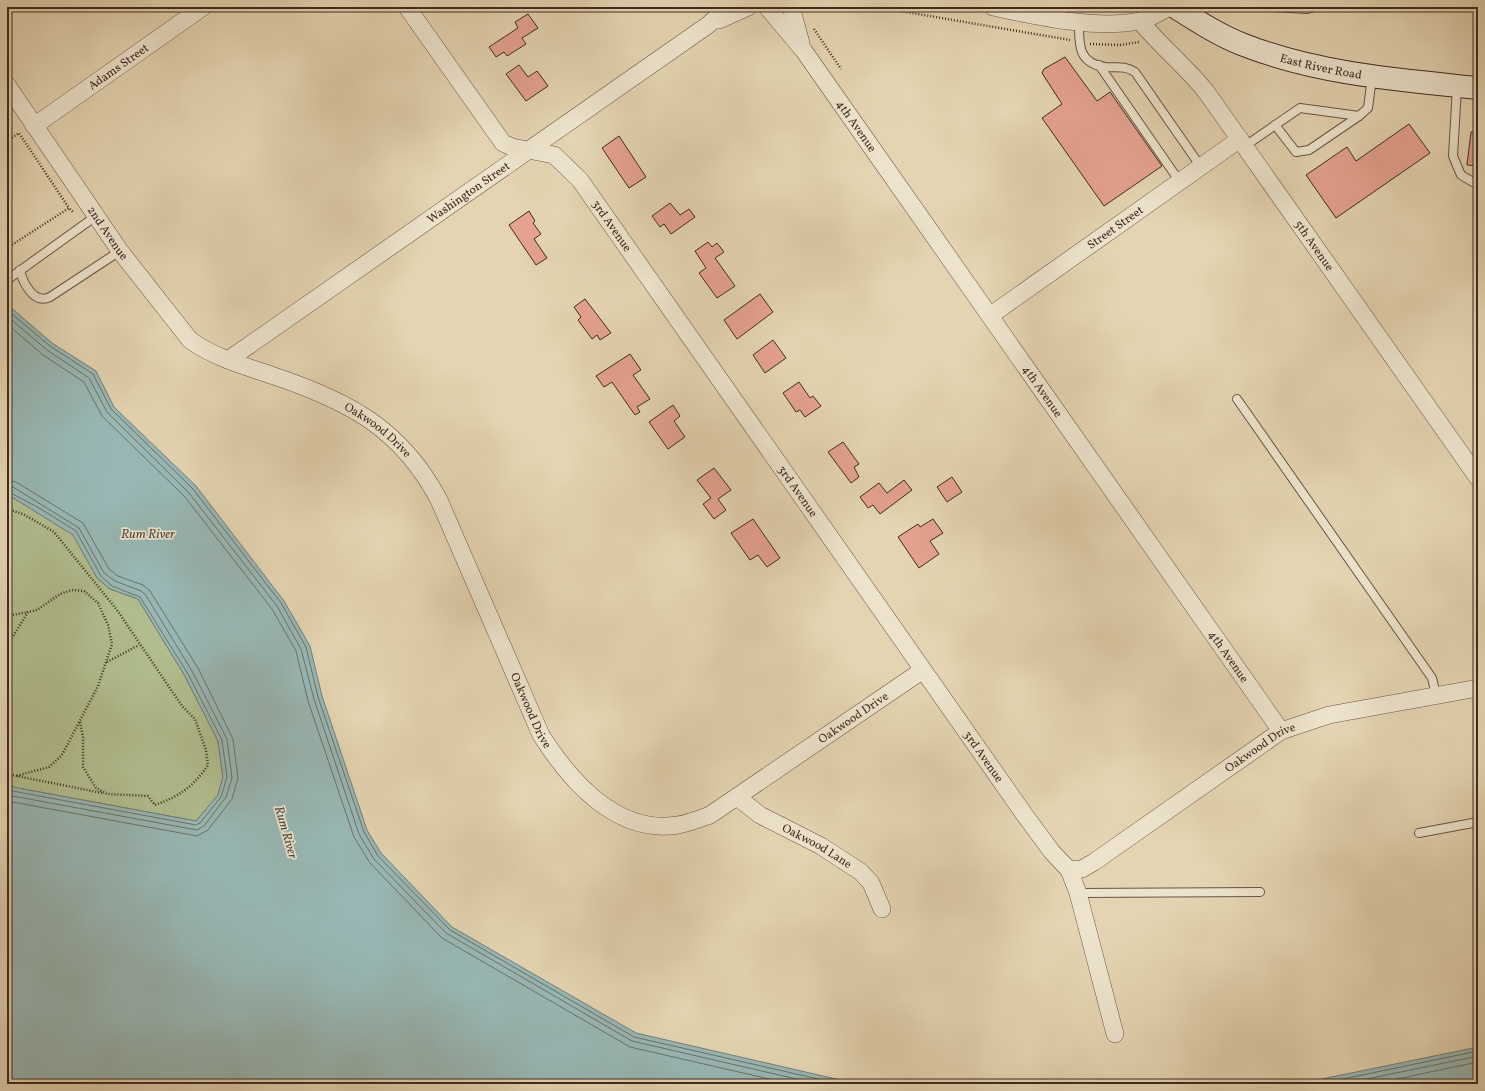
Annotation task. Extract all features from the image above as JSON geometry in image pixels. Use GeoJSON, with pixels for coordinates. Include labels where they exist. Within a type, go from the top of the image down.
{"type":"FeatureCollection","features":[{"type":"Feature","properties":{"kind":"main road","name":"East River Road"},"geometry":{"type":"LineString","coordinates":[[1175,7],[1202,24],[1244,45],[1296,61],[1372,77],[1468,87]]}},
{"type":"Feature","properties":{"kind":"street","name":"Adams Street"},"geometry":{"type":"LineString","coordinates":[[34,126],[204,7]]}},
{"type":"Feature","properties":{"kind":"street","name":"3rd Avenue"},"geometry":{"type":"LineString","coordinates":[[406,7],[499,139],[512,147],[554,155],[580,180],[923,670],[1052,852],[1069,870],[1078,893],[1115,1034]]}},
{"type":"Feature","properties":{"kind":"street","name":"Washington Street"},"geometry":{"type":"LineString","coordinates":[[228,360],[708,25],[728,7]]}},
{"type":"Feature","properties":{"kind":"street","name":"Washington Street"},"geometry":{"type":"LineString","coordinates":[[708,25],[748,7]]}},
{"type":"Feature","properties":{"kind":"street"},"geometry":{"type":"LineString","coordinates":[[767,7],[779,7]]}},
{"type":"Feature","properties":{"kind":"street","name":"4th Avenue"},"geometry":{"type":"LineString","coordinates":[[767,7],[804,51],[991,315],[1281,731]]}},
{"type":"Feature","properties":{"kind":"street","name":"4th Avenue"},"geometry":{"type":"LineString","coordinates":[[791,7],[794,24],[804,51]]}},
{"type":"Feature","properties":{"kind":"street"},"geometry":{"type":"LineString","coordinates":[[993,7],[1013,9],[1079,21],[1111,23],[1140,21],[1170,7]]}},
{"type":"Feature","properties":{"kind":"street","name":"5th Avenue"},"geometry":{"type":"LineString","coordinates":[[1140,21],[1155,40],[1194,77],[1243,143],[1478,478]]}},
{"type":"Feature","properties":{"kind":"street","name":"2nd Avenue"},"geometry":{"type":"LineString","coordinates":[[7,85],[120,251],[190,340],[203,349],[228,360]]}},
{"type":"Feature","properties":{"kind":"street","name":"Street Street"},"geometry":{"type":"LineString","coordinates":[[991,315],[1201,167],[1243,143]]}},
{"type":"Feature","properties":{"kind":"street","name":"Oakwood Drive"},"geometry":{"type":"LineString","coordinates":[[228,360],[278,377],[358,411],[381,427],[407,452],[427,477],[439,500],[541,735],[558,760],[596,800],[610,811],[630,821],[661,826],[678,825],[699,819],[714,812],[923,670]]}},
{"type":"Feature","properties":{"kind":"street","name":"Oakwood Drive"},"geometry":{"type":"LineString","coordinates":[[1069,870],[1082,869],[1094,862],[1281,731],[1304,722],[1329,715],[1478,688]]}},
{"type":"Feature","properties":{"kind":"street","name":"Oakwood Lane"},"geometry":{"type":"LineString","coordinates":[[737,797],[760,815],[821,846],[860,872],[871,883],[882,909]]}},
{"type":"Feature","properties":{"kind":"lane"},"geometry":{"type":"LineString","coordinates":[[1272,7],[1307,9],[1314,7]]}},
{"type":"Feature","properties":{"kind":"lane"},"geometry":{"type":"LineString","coordinates":[[1079,21],[1079,49],[1086,58],[1092,63],[1126,67],[1135,72],[1201,167]]}},
{"type":"Feature","properties":{"kind":"lane"},"geometry":{"type":"LineString","coordinates":[[1099,65],[1180,182]]}},
{"type":"Feature","properties":{"kind":"lane"},"geometry":{"type":"LineString","coordinates":[[1275,125],[1296,152],[1309,150],[1359,116],[1368,108],[1372,77]]}},
{"type":"Feature","properties":{"kind":"lane"},"geometry":{"type":"LineString","coordinates":[[1468,87],[1453,156],[1461,175],[1478,185]]}},
{"type":"Feature","properties":{"kind":"lane"},"geometry":{"type":"LineString","coordinates":[[1243,143],[1275,125],[1300,108],[1359,116]]}},
{"type":"Feature","properties":{"kind":"lane"},"geometry":{"type":"LineString","coordinates":[[7,280],[93,212]]}},
{"type":"Feature","properties":{"kind":"lane"},"geometry":{"type":"LineString","coordinates":[[20,270],[22,280],[35,297],[42,300],[50,297],[120,251]]}},
{"type":"Feature","properties":{"kind":"lane"},"geometry":{"type":"LineString","coordinates":[[1237,400],[1432,678],[1436,695]]}},
{"type":"Feature","properties":{"kind":"lane"},"geometry":{"type":"LineString","coordinates":[[1419,833],[1478,822]]}},
{"type":"Feature","properties":{"kind":"lane"},"geometry":{"type":"LineString","coordinates":[[1078,893],[1260,892]]}},
{"type":"Feature","properties":{"kind":"path"},"geometry":{"type":"LineString","coordinates":[[877,7],[1095,45],[1120,45],[1155,40]]}},
{"type":"Feature","properties":{"kind":"path"},"geometry":{"type":"LineString","coordinates":[[810,23],[841,69]]}},
{"type":"Feature","properties":{"kind":"path"},"geometry":{"type":"LineString","coordinates":[[7,141],[19,133],[69,208],[77,215],[93,212]]}},
{"type":"Feature","properties":{"kind":"path"},"geometry":{"type":"LineString","coordinates":[[7,248],[69,208]]}},
{"type":"Feature","properties":{"kind":"path"},"geometry":{"type":"LineString","coordinates":[[7,509],[23,514],[54,532],[113,604],[139,645],[182,706],[195,719],[206,750],[208,765],[196,783],[182,793],[155,806],[148,796],[107,794],[7,774]]}},
{"type":"Feature","properties":{"kind":"path"},"geometry":{"type":"LineString","coordinates":[[7,520],[7,534]]}},
{"type":"Feature","properties":{"kind":"path"},"geometry":{"type":"LineString","coordinates":[[7,616],[37,610],[60,594],[72,590],[84,592],[98,603],[108,626],[112,644],[107,663],[98,686],[62,755],[49,767],[16,776]]}},
{"type":"Feature","properties":{"kind":"path"},"geometry":{"type":"LineString","coordinates":[[7,646],[28,612]]}},
{"type":"Feature","properties":{"kind":"path"},"geometry":{"type":"LineString","coordinates":[[7,621],[11,638]]}},
{"type":"Feature","properties":{"kind":"path"},"geometry":{"type":"LineString","coordinates":[[107,663],[139,645]]}},
{"type":"Feature","properties":{"kind":"path"},"geometry":{"type":"LineString","coordinates":[[80,722],[83,737],[83,767],[96,788],[107,794]]}},
{"type":"Feature","properties":{"kind":"green space"},"geometry":{"type":"Polygon","coordinates":[[[7,494],[74,535],[97,578],[110,589],[138,599],[185,676],[218,741],[223,777],[218,795],[196,821],[7,786],[7,494]]]}},
{"type":"Feature","properties":{"kind":"water","name":"Rum River"},"geometry":{"type":"Polygon","coordinates":[[[7,304],[52,343],[96,371],[114,407],[196,486],[284,601],[310,646],[322,696],[367,830],[381,853],[452,927],[636,1033],[849,1082],[904,1084],[7,1084],[7,786],[196,821],[218,795],[223,777],[218,741],[185,676],[138,599],[110,589],[97,578],[73,535],[7,494],[7,304]]]}},
{"type":"Feature","properties":{"kind":"water"},"geometry":{"type":"Polygon","coordinates":[[[1478,1047],[1478,1084],[1265,1084],[1307,1082],[1478,1047]]]}},
{"type":"Feature","properties":{"kind":"building"},"geometry":{"type":"Polygon","coordinates":[[[528,14],[538,28],[522,38],[526,44],[507,56],[504,52],[496,57],[489,47],[518,28],[515,22],[528,14]]]}},
{"type":"Feature","properties":{"kind":"building"},"geometry":{"type":"Polygon","coordinates":[[[1065,57],[1097,101],[1110,92],[1162,166],[1104,206],[1042,118],[1062,104],[1042,73],[1044,69],[1065,57]]]}},
{"type":"Feature","properties":{"kind":"building"},"geometry":{"type":"Polygon","coordinates":[[[519,65],[528,77],[537,71],[548,86],[526,101],[506,74],[519,65]]]}},
{"type":"Feature","properties":{"kind":"building"},"geometry":{"type":"Polygon","coordinates":[[[1409,124],[1430,153],[1336,218],[1306,175],[1347,147],[1356,161],[1409,124]]]}},
{"type":"Feature","properties":{"kind":"building"},"geometry":{"type":"Polygon","coordinates":[[[1471,132],[1478,132],[1478,166],[1467,165],[1471,132]]]}},
{"type":"Feature","properties":{"kind":"building"},"geometry":{"type":"Polygon","coordinates":[[[619,136],[646,177],[629,188],[602,148],[619,136]]]}},
{"type":"Feature","properties":{"kind":"building"},"geometry":{"type":"Polygon","coordinates":[[[670,203],[680,215],[689,209],[695,217],[671,234],[664,224],[660,227],[652,216],[670,203]]]}},
{"type":"Feature","properties":{"kind":"building"},"geometry":{"type":"Polygon","coordinates":[[[529,211],[535,221],[533,223],[541,234],[534,239],[547,258],[536,265],[509,225],[529,211]]]}},
{"type":"Feature","properties":{"kind":"building"},"geometry":{"type":"Polygon","coordinates":[[[708,242],[712,247],[717,243],[724,252],[715,258],[735,286],[717,298],[699,273],[706,268],[695,251],[708,242]]]}},
{"type":"Feature","properties":{"kind":"building"},"geometry":{"type":"Polygon","coordinates":[[[760,294],[773,312],[737,339],[724,320],[760,294]]]}},
{"type":"Feature","properties":{"kind":"building"},"geometry":{"type":"Polygon","coordinates":[[[585,299],[611,333],[600,340],[597,335],[592,339],[578,320],[581,317],[574,307],[585,299]]]}},
{"type":"Feature","properties":{"kind":"building"},"geometry":{"type":"Polygon","coordinates":[[[773,340],[786,358],[765,373],[753,355],[773,340]]]}},
{"type":"Feature","properties":{"kind":"building"},"geometry":{"type":"Polygon","coordinates":[[[630,354],[641,370],[633,375],[650,399],[637,407],[640,412],[635,415],[612,382],[604,387],[596,376],[630,354]]]}},
{"type":"Feature","properties":{"kind":"building"},"geometry":{"type":"Polygon","coordinates":[[[799,382],[810,398],[813,396],[821,406],[805,417],[800,410],[796,412],[783,393],[799,382]]]}},
{"type":"Feature","properties":{"kind":"building"},"geometry":{"type":"Polygon","coordinates":[[[673,405],[680,416],[674,421],[685,437],[668,449],[649,422],[673,405]]]}},
{"type":"Feature","properties":{"kind":"building"},"geometry":{"type":"Polygon","coordinates":[[[843,442],[859,464],[854,467],[859,477],[851,483],[828,452],[843,442]]]}},
{"type":"Feature","properties":{"kind":"building"},"geometry":{"type":"Polygon","coordinates":[[[714,468],[731,490],[718,499],[726,510],[714,519],[703,504],[711,498],[697,480],[714,468]]]}},
{"type":"Feature","properties":{"kind":"building"},"geometry":{"type":"Polygon","coordinates":[[[952,477],[962,492],[947,502],[937,487],[952,477]]]}},
{"type":"Feature","properties":{"kind":"building"},"geometry":{"type":"Polygon","coordinates":[[[904,480],[912,490],[880,514],[873,505],[868,508],[860,497],[879,483],[887,493],[904,480]]]}},
{"type":"Feature","properties":{"kind":"building"},"geometry":{"type":"Polygon","coordinates":[[[753,519],[780,558],[767,567],[758,555],[750,560],[731,533],[753,519]]]}},
{"type":"Feature","properties":{"kind":"building"},"geometry":{"type":"Polygon","coordinates":[[[933,519],[943,533],[930,541],[939,554],[919,568],[898,537],[918,524],[920,527],[933,519]]]}}]}
